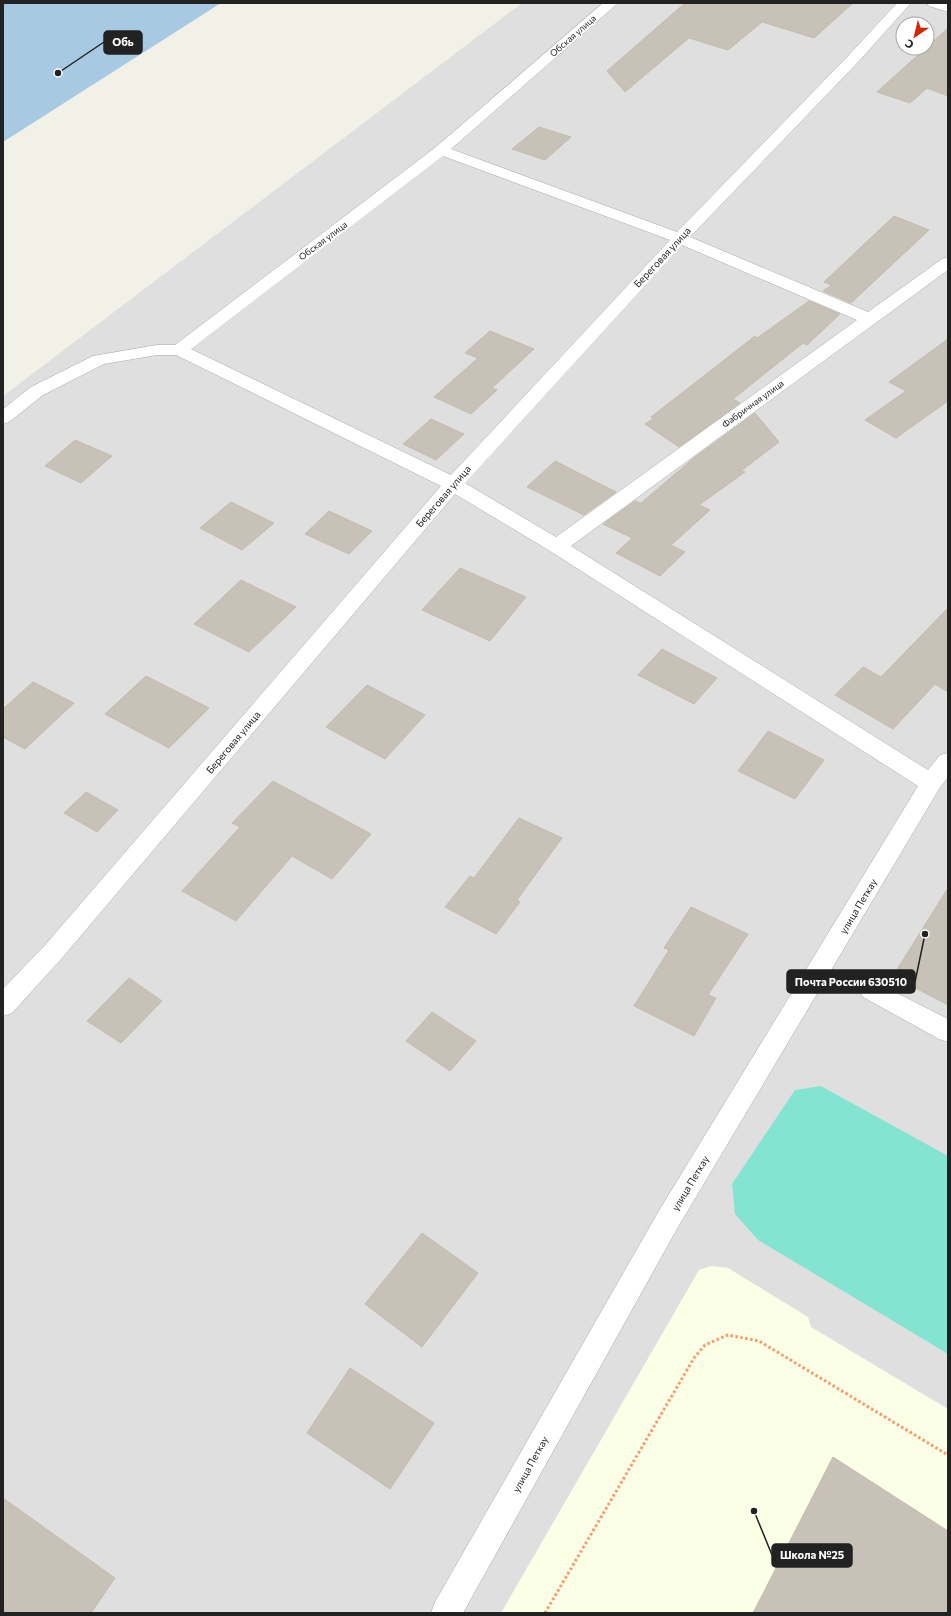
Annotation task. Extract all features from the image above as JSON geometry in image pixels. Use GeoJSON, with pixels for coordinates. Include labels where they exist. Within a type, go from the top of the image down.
{"type":"FeatureCollection","features":[{"type":"Feature","properties":{"kind":"street","name":"Обская улица"},"geometry":{"type":"LineString","coordinates":[[180,350],[441,150],[611,3]]}},
{"type":"Feature","properties":{"kind":"street","name":"Береговая улица"},"geometry":{"type":"LineString","coordinates":[[3,1006],[59,945],[453,484],[680,238],[854,58],[904,3]]}},
{"type":"Feature","properties":{"kind":"street"},"geometry":{"type":"LineString","coordinates":[[934,3],[948,8]]}},
{"type":"Feature","properties":{"kind":"street"},"geometry":{"type":"LineString","coordinates":[[441,150],[680,238],[869,319]]}},
{"type":"Feature","properties":{"kind":"street","name":"Фабричная улица"},"geometry":{"type":"LineString","coordinates":[[557,546],[948,262]]}},
{"type":"Feature","properties":{"kind":"street"},"geometry":{"type":"LineString","coordinates":[[3,418],[37,391],[99,360],[157,350],[180,350],[453,484],[557,546],[815,708],[931,784]]}},
{"type":"Feature","properties":{"kind":"street","name":"улица Петкау"},"geometry":{"type":"LineString","coordinates":[[446,1613],[669,1218],[931,784],[948,761]]}},
{"type":"Feature","properties":{"kind":"street"},"geometry":{"type":"LineString","coordinates":[[871,990],[948,1031]]}},
{"type":"Feature","properties":{"kind":"path"},"geometry":{"type":"LineString","coordinates":[[545,1613],[694,1358],[705,1345],[728,1335],[759,1341],[948,1456]]}},
{"type":"Feature","properties":{"kind":"shaded area"},"geometry":{"type":"Polygon","coordinates":[[[3,3],[221,3],[3,142],[3,3]]]}},
{"type":"Feature","properties":{"kind":"shaded area"},"geometry":{"type":"Polygon","coordinates":[[[522,3],[948,3],[948,1613],[3,1613],[3,396],[522,3]]]}},
{"type":"Feature","properties":{"kind":"shaded area"},"geometry":{"type":"Polygon","coordinates":[[[821,1086],[948,1156],[948,1354],[758,1240],[735,1214],[732,1184],[795,1090],[821,1086]]]}},
{"type":"Feature","properties":{"kind":"shaded area"},"geometry":{"type":"Polygon","coordinates":[[[711,1266],[728,1268],[808,1317],[811,1327],[948,1409],[948,1613],[501,1613],[699,1270],[711,1266]]]}},
{"type":"Feature","properties":{"kind":"building"},"geometry":{"type":"Polygon","coordinates":[[[685,3],[853,3],[814,38],[762,22],[728,50],[689,38],[625,92],[607,71],[685,3]]]}},
{"type":"Feature","properties":{"kind":"building"},"geometry":{"type":"Polygon","coordinates":[[[948,28],[948,96],[927,88],[910,103],[877,92],[917,56],[935,56],[935,40],[948,28]]]}},
{"type":"Feature","properties":{"kind":"building"},"geometry":{"type":"Polygon","coordinates":[[[539,127],[571,137],[545,160],[512,149],[539,127]]]}},
{"type":"Feature","properties":{"kind":"building"},"geometry":{"type":"Polygon","coordinates":[[[894,216],[929,230],[851,303],[823,291],[832,285],[824,282],[894,216]]]}},
{"type":"Feature","properties":{"kind":"building"},"geometry":{"type":"Polygon","coordinates":[[[809,301],[840,314],[807,345],[803,343],[733,399],[740,403],[679,447],[645,424],[654,418],[651,417],[755,336],[757,338],[809,301]]]}},
{"type":"Feature","properties":{"kind":"building"},"geometry":{"type":"Polygon","coordinates":[[[490,331],[534,349],[492,388],[497,390],[471,414],[434,397],[478,358],[465,353],[490,331]]]}},
{"type":"Feature","properties":{"kind":"building"},"geometry":{"type":"Polygon","coordinates":[[[948,339],[948,401],[896,438],[865,420],[906,391],[889,382],[948,339]]]}},
{"type":"Feature","properties":{"kind":"building"},"geometry":{"type":"Polygon","coordinates":[[[755,413],[779,442],[741,471],[745,472],[699,505],[710,510],[671,545],[685,552],[660,576],[616,553],[632,538],[603,524],[635,501],[641,503],[695,457],[755,413]]]}},
{"type":"Feature","properties":{"kind":"building"},"geometry":{"type":"Polygon","coordinates":[[[431,419],[464,434],[436,460],[403,444],[431,419]]]}},
{"type":"Feature","properties":{"kind":"building"},"geometry":{"type":"Polygon","coordinates":[[[75,440],[112,456],[81,483],[45,466],[75,440]]]}},
{"type":"Feature","properties":{"kind":"building"},"geometry":{"type":"Polygon","coordinates":[[[555,461],[616,492],[584,515],[527,487],[555,461]]]}},
{"type":"Feature","properties":{"kind":"building"},"geometry":{"type":"Polygon","coordinates":[[[231,502],[274,523],[242,550],[200,528],[231,502]]]}},
{"type":"Feature","properties":{"kind":"building"},"geometry":{"type":"Polygon","coordinates":[[[329,511],[372,531],[349,554],[305,534],[329,511]]]}},
{"type":"Feature","properties":{"kind":"building"},"geometry":{"type":"Polygon","coordinates":[[[460,568],[526,597],[490,641],[422,610],[460,568]]]}},
{"type":"Feature","properties":{"kind":"building"},"geometry":{"type":"Polygon","coordinates":[[[241,580],[296,607],[249,652],[194,624],[241,580]]]}},
{"type":"Feature","properties":{"kind":"building"},"geometry":{"type":"Polygon","coordinates":[[[948,608],[948,692],[935,684],[893,729],[835,695],[863,667],[881,677],[948,608]]]}},
{"type":"Feature","properties":{"kind":"building"},"geometry":{"type":"Polygon","coordinates":[[[662,649],[717,678],[694,704],[638,675],[662,649]]]}},
{"type":"Feature","properties":{"kind":"building"},"geometry":{"type":"Polygon","coordinates":[[[146,676],[209,708],[169,748],[105,714],[146,676]]]}},
{"type":"Feature","properties":{"kind":"building"},"geometry":{"type":"Polygon","coordinates":[[[33,682],[74,703],[25,749],[3,737],[3,709],[33,682]]]}},
{"type":"Feature","properties":{"kind":"building"},"geometry":{"type":"Polygon","coordinates":[[[367,685],[425,715],[385,759],[326,727],[367,685]]]}},
{"type":"Feature","properties":{"kind":"building"},"geometry":{"type":"Polygon","coordinates":[[[768,731],[824,760],[795,799],[738,771],[768,731]]]}},
{"type":"Feature","properties":{"kind":"building"},"geometry":{"type":"Polygon","coordinates":[[[273,781],[371,834],[332,879],[292,856],[236,921],[182,891],[240,827],[232,823],[273,781]]]}},
{"type":"Feature","properties":{"kind":"building"},"geometry":{"type":"Polygon","coordinates":[[[86,792],[118,810],[97,832],[64,813],[86,792]]]}},
{"type":"Feature","properties":{"kind":"building"},"geometry":{"type":"Polygon","coordinates":[[[519,818],[562,838],[517,900],[520,902],[496,934],[445,907],[470,876],[474,878],[519,818]]]}},
{"type":"Feature","properties":{"kind":"building"},"geometry":{"type":"Polygon","coordinates":[[[948,888],[948,1005],[893,976],[948,888]]]}},
{"type":"Feature","properties":{"kind":"building"},"geometry":{"type":"Polygon","coordinates":[[[691,907],[748,934],[708,995],[716,998],[694,1036],[634,1006],[669,950],[664,948],[691,907]]]}},
{"type":"Feature","properties":{"kind":"building"},"geometry":{"type":"Polygon","coordinates":[[[129,978],[162,1001],[121,1043],[87,1021],[129,978]]]}},
{"type":"Feature","properties":{"kind":"building"},"geometry":{"type":"Polygon","coordinates":[[[432,1012],[476,1041],[450,1071],[406,1041],[432,1012]]]}},
{"type":"Feature","properties":{"kind":"building"},"geometry":{"type":"Polygon","coordinates":[[[422,1233],[478,1273],[422,1347],[365,1304],[422,1233]]]}},
{"type":"Feature","properties":{"kind":"building"},"geometry":{"type":"Polygon","coordinates":[[[350,1368],[434,1423],[390,1489],[307,1433],[350,1368]]]}},
{"type":"Feature","properties":{"kind":"building"},"geometry":{"type":"Polygon","coordinates":[[[833,1457],[948,1531],[948,1613],[753,1613],[833,1457]]]}},
{"type":"Feature","properties":{"kind":"building"},"geometry":{"type":"Polygon","coordinates":[[[3,1498],[115,1578],[91,1613],[3,1613],[3,1498]]]}},
{"type":"Feature","properties":{"kind":"place","name":"Обь"},"geometry":{"type":"Point","coordinates":[58,73]}},
{"type":"Feature","properties":{"kind":"place","name":"Почта России 630510"},"geometry":{"type":"Point","coordinates":[925,934]}},
{"type":"Feature","properties":{"kind":"place","name":"Школа №25"},"geometry":{"type":"Point","coordinates":[754,1511]}}]}
